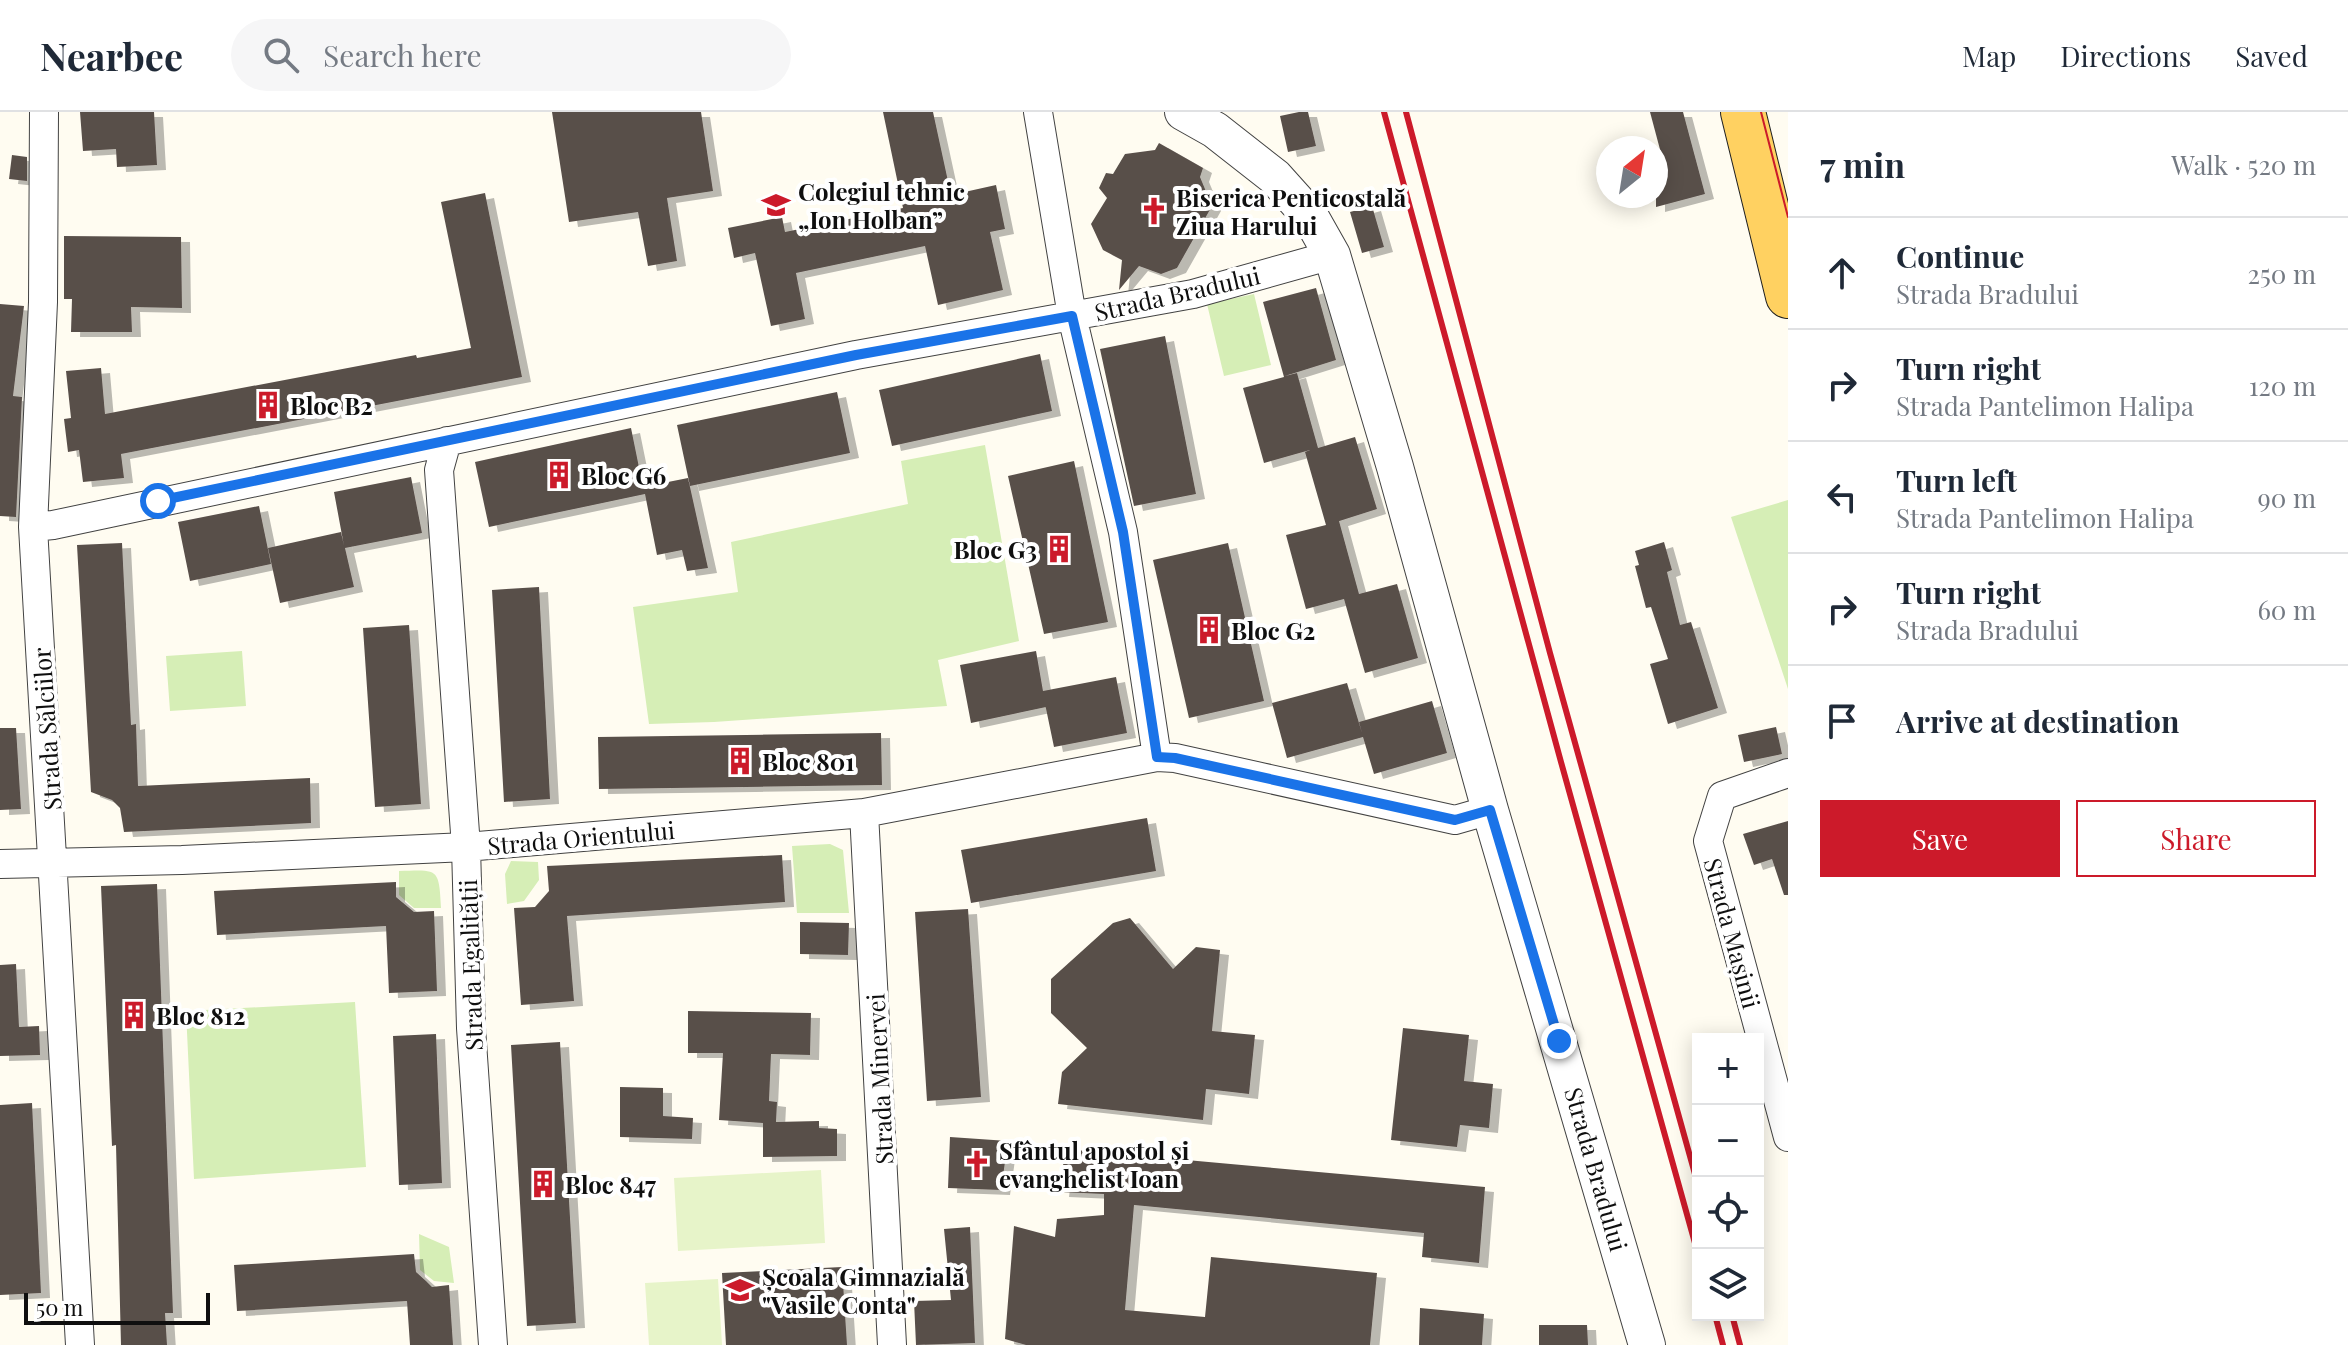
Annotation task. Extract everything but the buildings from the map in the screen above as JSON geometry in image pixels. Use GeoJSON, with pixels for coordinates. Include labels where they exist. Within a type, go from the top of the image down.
{"type":"FeatureCollection","features":[{"type":"Feature","properties":{"kind":"main road"},"geometry":{"type":"LineString","coordinates":[[1743,112],[1788,296]]}},
{"type":"Feature","properties":{"kind":"street","name":"Strada Sălciilor"},"geometry":{"type":"LineString","coordinates":[[44,112],[43,302],[33,527],[80,1345]]}},
{"type":"Feature","properties":{"kind":"street"},"geometry":{"type":"LineString","coordinates":[[1038,112],[1072,316],[1123,532],[1157,757]]}},
{"type":"Feature","properties":{"kind":"street","name":"Strada Bradului"},"geometry":{"type":"LineString","coordinates":[[1183,112],[1215,130],[1275,177],[1310,216],[1332,255],[1647,1345]]}},
{"type":"Feature","properties":{"kind":"street","name":"Strada Bradului"},"geometry":{"type":"LineString","coordinates":[[33,527],[856,355],[1193,294],[1332,255]]}},
{"type":"Feature","properties":{"kind":"street","name":"Strada Egalității"},"geometry":{"type":"LineString","coordinates":[[447,441],[439,470],[466,847],[471,1028],[493,1345]]}},
{"type":"Feature","properties":{"kind":"street","name":"Strada Orientului"},"geometry":{"type":"LineString","coordinates":[[0,864],[182,860],[466,847],[864,813],[1157,757],[1175,758],[1455,820],[1490,810]]}},
{"type":"Feature","properties":{"kind":"street","name":"Strada Mașinii"},"geometry":{"type":"LineString","coordinates":[[1788,773],[1722,796],[1708,841],[1788,1137]]}},
{"type":"Feature","properties":{"kind":"street","name":"Strada Minervei"},"geometry":{"type":"LineString","coordinates":[[864,813],[892,1345]]}},
{"type":"Feature","properties":{"kind":"green space"},"geometry":{"type":"Polygon","coordinates":[[[1254,294],[1271,365],[1224,376],[1207,304],[1254,294]]]}},
{"type":"Feature","properties":{"kind":"green space"},"geometry":{"type":"Polygon","coordinates":[[[985,445],[1019,641],[938,660],[947,706],[649,724],[633,607],[738,592],[731,542],[908,504],[901,461],[985,445]]]}},
{"type":"Feature","properties":{"kind":"green space"},"geometry":{"type":"Polygon","coordinates":[[[1788,500],[1788,689],[1731,517],[1788,500]]]}},
{"type":"Feature","properties":{"kind":"green space"},"geometry":{"type":"Polygon","coordinates":[[[242,651],[246,706],[170,711],[166,656],[242,651]]]}},
{"type":"Feature","properties":{"kind":"green space"},"geometry":{"type":"Polygon","coordinates":[[[830,844],[843,850],[849,913],[797,913],[792,846],[830,844]]]}},
{"type":"Feature","properties":{"kind":"green space"},"geometry":{"type":"Polygon","coordinates":[[[511,861],[538,862],[539,880],[524,901],[507,904],[505,874],[511,861]]]}},
{"type":"Feature","properties":{"kind":"green space"},"geometry":{"type":"Polygon","coordinates":[[[399,871],[429,871],[434,874],[439,885],[441,908],[414,908],[399,895],[399,871]]]}},
{"type":"Feature","properties":{"kind":"green space"},"geometry":{"type":"Polygon","coordinates":[[[355,1002],[366,1167],[194,1179],[186,1011],[355,1002]]]}},
{"type":"Feature","properties":{"kind":"green space"},"geometry":{"type":"Polygon","coordinates":[[[821,1170],[825,1243],[678,1251],[674,1178],[821,1170]]]}},
{"type":"Feature","properties":{"kind":"green space"},"geometry":{"type":"Polygon","coordinates":[[[419,1234],[449,1247],[454,1283],[434,1281],[420,1270],[419,1234]]]}},
{"type":"Feature","properties":{"kind":"green space"},"geometry":{"type":"Polygon","coordinates":[[[718,1279],[722,1345],[649,1345],[645,1283],[718,1279]]]}},
{"type":"Feature","properties":{"kind":"tram line"},"geometry":{"type":"LineString","coordinates":[[1761,112],[1788,217]]}},
{"type":"Feature","properties":{"kind":"railway"},"geometry":{"type":"LineString","coordinates":[[1384,112],[1697,1249]]}},
{"type":"Feature","properties":{"kind":"railway"},"geometry":{"type":"LineString","coordinates":[[1406,112],[1550,653],[1696,1177]]}},
{"type":"Feature","properties":{"kind":"railway"},"geometry":{"type":"LineString","coordinates":[[1717,1321],[1723,1345]]}},
{"type":"Feature","properties":{"kind":"railway"},"geometry":{"type":"LineString","coordinates":[[1734,1321],[1740,1345]]}},
{"type":"Feature","properties":{"kind":"place","name":"Colegiul tehnic „Ion Holban”"},"geometry":{"type":"Point","coordinates":[776,205]}},
{"type":"Feature","properties":{"kind":"place","name":"Biserica Penticostală Ziua Harului"},"geometry":{"type":"Point","coordinates":[1154,211]}},
{"type":"Feature","properties":{"kind":"place","name":"Bloc B2"},"geometry":{"type":"Point","coordinates":[268,405]}},
{"type":"Feature","properties":{"kind":"place","name":"Bloc G6"},"geometry":{"type":"Point","coordinates":[559,475]}},
{"type":"Feature","properties":{"kind":"place","name":"Bloc G3"},"geometry":{"type":"Point","coordinates":[1059,549]}},
{"type":"Feature","properties":{"kind":"place","name":"Bloc G2"},"geometry":{"type":"Point","coordinates":[1209,630]}},
{"type":"Feature","properties":{"kind":"place","name":"Bloc 801"},"geometry":{"type":"Point","coordinates":[740,761]}},
{"type":"Feature","properties":{"kind":"place","name":"Bloc 812"},"geometry":{"type":"Point","coordinates":[134,1015]}},
{"type":"Feature","properties":{"kind":"place","name":"Sfântul apostol și evanghelist Ioan"},"geometry":{"type":"Point","coordinates":[977,1164]}},
{"type":"Feature","properties":{"kind":"place","name":"Bloc 847"},"geometry":{"type":"Point","coordinates":[543,1184]}},
{"type":"Feature","properties":{"kind":"place","name":"Școala Gimnazială \"Vasile Conta\""},"geometry":{"type":"Point","coordinates":[740,1290]}},
{"type":"Feature","properties":{"kind":"route"},"geometry":{"type":"LineString","coordinates":[[158,501],[856,355],[1072,316],[1123,532],[1157,757],[1175,758],[1455,820],[1490,810],[1559,1041]]}}]}
